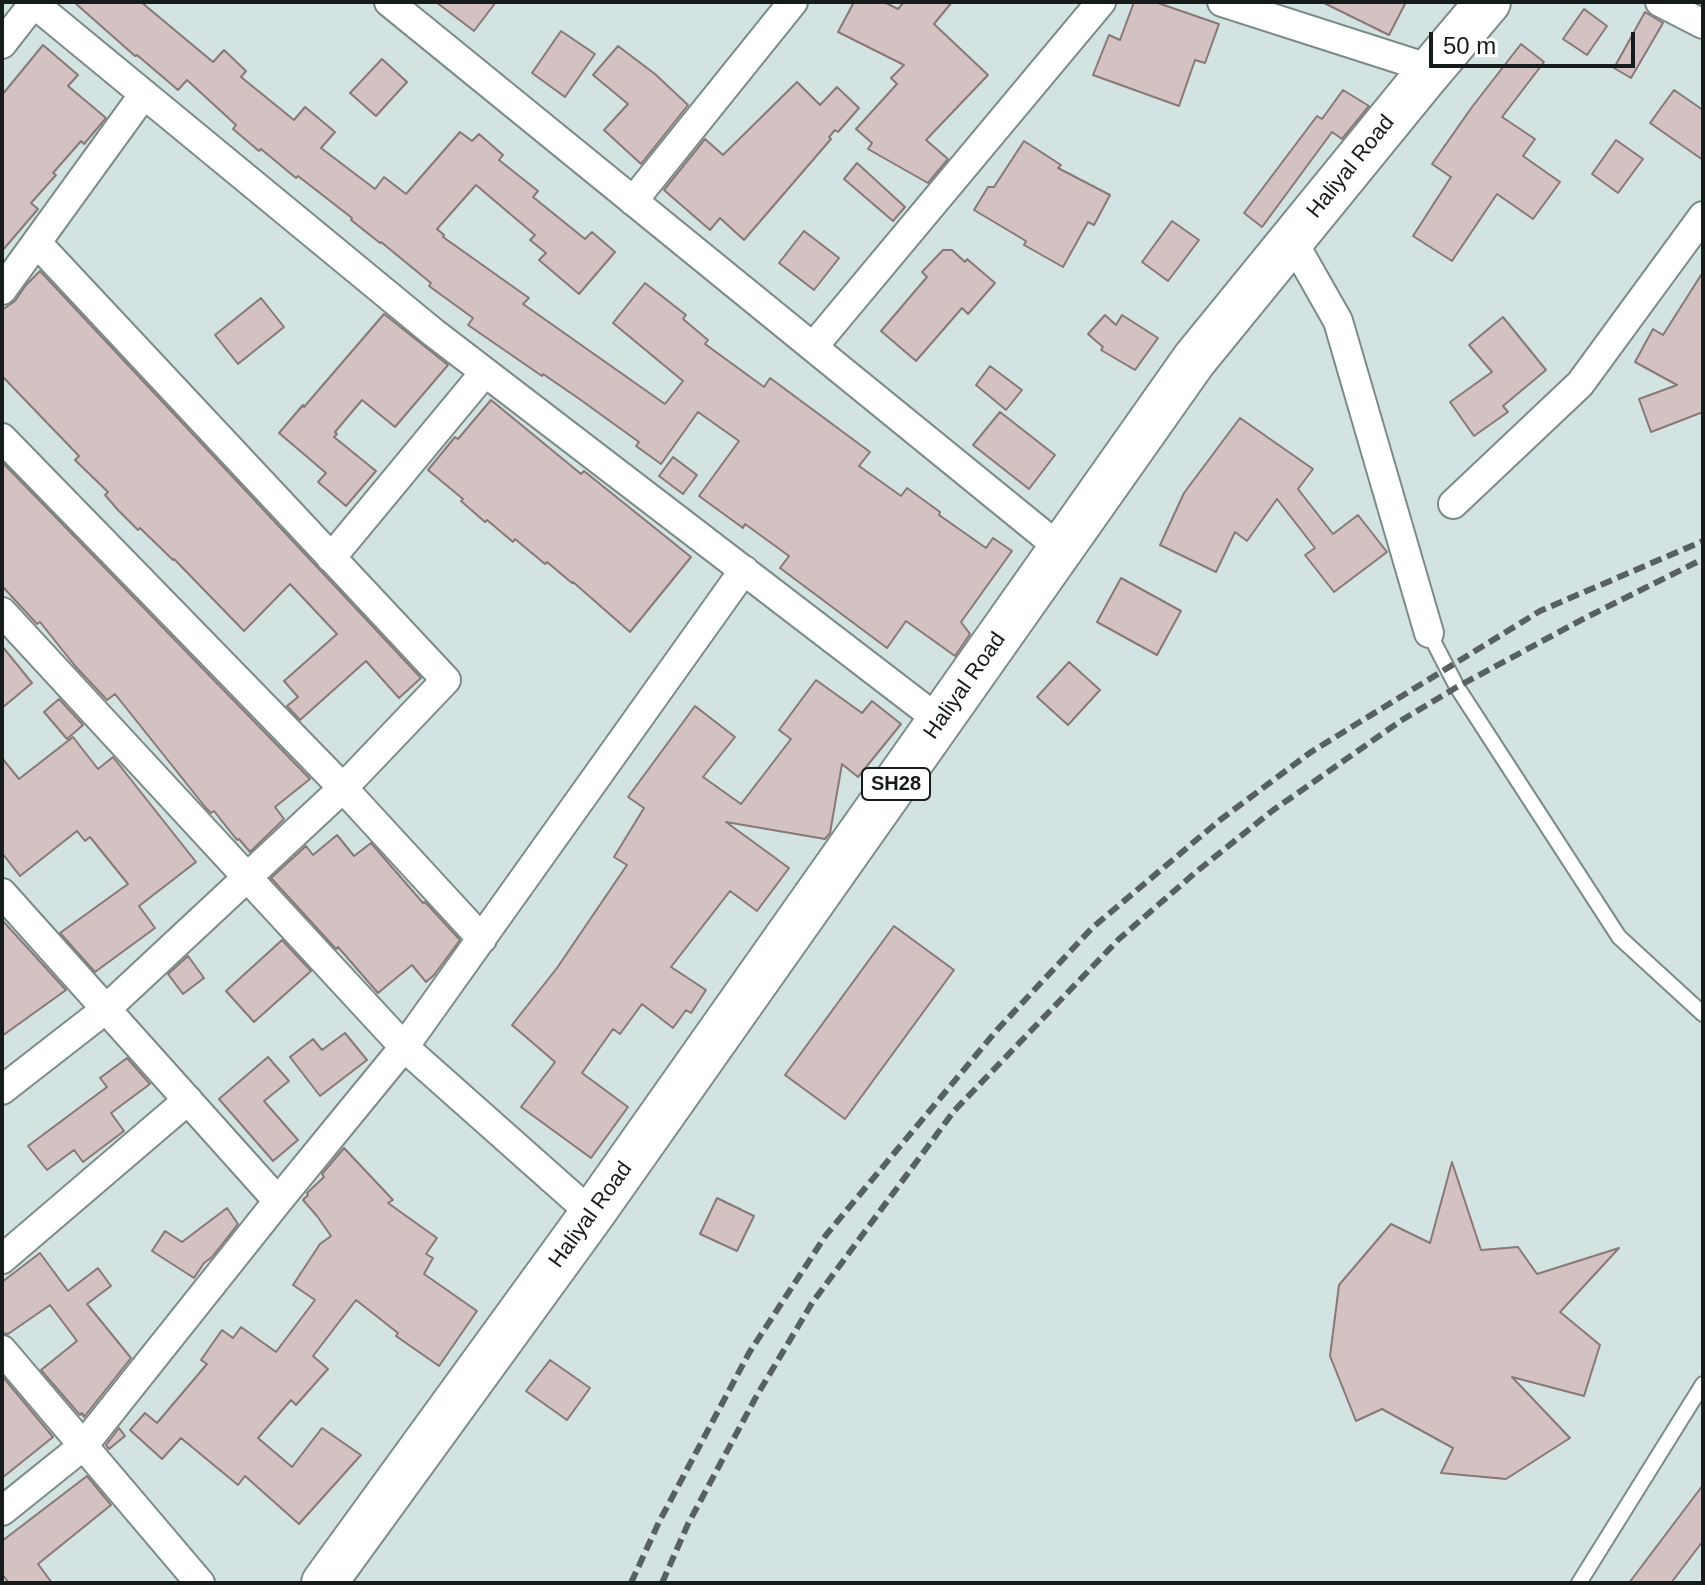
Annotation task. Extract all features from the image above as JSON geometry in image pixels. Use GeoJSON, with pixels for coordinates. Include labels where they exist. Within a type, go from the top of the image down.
{"type":"FeatureCollection","features":[{"type":"Feature","properties":{"kind":"main road","name":"Haliyal Road"},"geometry":{"type":"LineString","coordinates":[[324,1583],[592,1214],[1194,360],[1488,2]]}},
{"type":"Feature","properties":{"kind":"street"},"geometry":{"type":"LineString","coordinates":[[389,2],[1061,549]]}},
{"type":"Feature","properties":{"kind":"street"},"geometry":{"type":"LineString","coordinates":[[633,201],[793,2]]}},
{"type":"Feature","properties":{"kind":"street"},"geometry":{"type":"LineString","coordinates":[[813,347],[1101,2]]}},
{"type":"Feature","properties":{"kind":"street"},"geometry":{"type":"LineString","coordinates":[[1222,2],[1431,69]]}},
{"type":"Feature","properties":{"kind":"street"},"geometry":{"type":"LineString","coordinates":[[1660,2],[1703,24]]}},
{"type":"Feature","properties":{"kind":"street"},"geometry":{"type":"LineString","coordinates":[[2,44],[33,3],[422,323],[940,721]]}},
{"type":"Feature","properties":{"kind":"street"},"geometry":{"type":"LineString","coordinates":[[2,290],[144,94]]}},
{"type":"Feature","properties":{"kind":"street"},"geometry":{"type":"LineString","coordinates":[[1453,504],[1580,384],[1703,216]]}},
{"type":"Feature","properties":{"kind":"street"},"geometry":{"type":"LineString","coordinates":[[1292,240],[1338,321],[1429,633]]}},
{"type":"Feature","properties":{"kind":"street"},"geometry":{"type":"LineString","coordinates":[[2,1090],[106,1009],[343,788],[446,680],[37,243]]}},
{"type":"Feature","properties":{"kind":"street"},"geometry":{"type":"LineString","coordinates":[[331,558],[485,372]]}},
{"type":"Feature","properties":{"kind":"street"},"geometry":{"type":"LineString","coordinates":[[2,438],[343,788],[482,939]]}},
{"type":"Feature","properties":{"kind":"street"},"geometry":{"type":"LineString","coordinates":[[2,1511],[83,1446],[404,1047],[744,570]]}},
{"type":"Feature","properties":{"kind":"street"},"geometry":{"type":"LineString","coordinates":[[2,612],[404,1047],[592,1214]]}},
{"type":"Feature","properties":{"kind":"street"},"geometry":{"type":"LineString","coordinates":[[4,898],[278,1201]]}},
{"type":"Feature","properties":{"kind":"street"},"geometry":{"type":"LineString","coordinates":[[2,1259],[188,1100]]}},
{"type":"Feature","properties":{"kind":"street"},"geometry":{"type":"LineString","coordinates":[[2,1350],[200,1583]]}},
{"type":"Feature","properties":{"kind":"lane"},"geometry":{"type":"LineString","coordinates":[[1429,633],[1457,687],[1619,937],[1703,1014]]}},
{"type":"Feature","properties":{"kind":"lane"},"geometry":{"type":"LineString","coordinates":[[1579,1583],[1703,1384]]}},
{"type":"Feature","properties":{"kind":"building"},"geometry":{"type":"Polygon","coordinates":[[[74,2],[141,2],[213,62],[224,50],[246,71],[241,77],[294,120],[305,107],[335,132],[321,148],[375,189],[384,177],[406,194],[460,132],[472,141],[479,134],[503,155],[499,160],[538,191],[533,197],[585,239],[592,232],[615,252],[579,294],[539,260],[546,253],[530,240],[535,235],[476,185],[437,229],[443,237],[529,298],[523,304],[665,404],[683,381],[613,323],[645,283],[686,315],[683,319],[708,340],[705,344],[764,387],[770,378],[870,452],[859,466],[901,496],[907,488],[986,548],[993,538],[1012,551],[961,622],[970,634],[955,656],[906,621],[887,648],[780,568],[789,556],[699,496],[739,441],[698,412],[661,464],[636,446],[639,442],[578,398],[468,325],[473,318],[429,286],[431,283],[352,218],[261,149],[259,151],[233,129],[236,125],[187,80],[178,90],[74,2]]]}},
{"type":"Feature","properties":{"kind":"building"},"geometry":{"type":"Polygon","coordinates":[[[436,2],[496,2],[474,31],[436,2]]]}},
{"type":"Feature","properties":{"kind":"building"},"geometry":{"type":"Polygon","coordinates":[[[854,2],[884,2],[898,9],[904,2],[952,2],[934,24],[988,75],[926,140],[948,159],[928,183],[868,149],[872,143],[856,129],[897,84],[891,78],[904,65],[838,32],[854,2]]]}},
{"type":"Feature","properties":{"kind":"building"},"geometry":{"type":"Polygon","coordinates":[[[1134,2],[1155,2],[1219,24],[1205,63],[1195,60],[1179,106],[1093,75],[1109,35],[1120,40],[1134,2]]]}},
{"type":"Feature","properties":{"kind":"building"},"geometry":{"type":"Polygon","coordinates":[[[1322,2],[1406,2],[1389,35],[1322,2]]]}},
{"type":"Feature","properties":{"kind":"building"},"geometry":{"type":"Polygon","coordinates":[[[1584,9],[1607,26],[1587,55],[1563,39],[1584,9]]]}},
{"type":"Feature","properties":{"kind":"building"},"geometry":{"type":"Polygon","coordinates":[[[1645,12],[1663,23],[1631,78],[1614,68],[1645,12]]]}},
{"type":"Feature","properties":{"kind":"building"},"geometry":{"type":"Polygon","coordinates":[[[561,31],[595,54],[565,97],[532,73],[561,31]]]}},
{"type":"Feature","properties":{"kind":"building"},"geometry":{"type":"Polygon","coordinates":[[[1521,44],[1544,62],[1502,117],[1535,139],[1523,156],[1560,182],[1533,219],[1497,194],[1452,261],[1413,236],[1451,177],[1432,164],[1521,44]]]}},
{"type":"Feature","properties":{"kind":"building"},"geometry":{"type":"Polygon","coordinates":[[[43,45],[78,75],[68,86],[106,118],[53,173],[56,175],[31,203],[38,209],[2,251],[2,95],[43,45]]]}},
{"type":"Feature","properties":{"kind":"building"},"geometry":{"type":"Polygon","coordinates":[[[618,46],[655,74],[688,105],[641,164],[604,130],[628,104],[593,75],[618,46]]]}},
{"type":"Feature","properties":{"kind":"building"},"geometry":{"type":"Polygon","coordinates":[[[382,59],[407,82],[376,116],[350,93],[382,59]]]}},
{"type":"Feature","properties":{"kind":"building"},"geometry":{"type":"Polygon","coordinates":[[[797,82],[820,105],[837,87],[859,108],[838,132],[835,130],[829,137],[831,139],[744,240],[720,218],[710,230],[664,190],[705,139],[723,155],[797,82]]]}},
{"type":"Feature","properties":{"kind":"building"},"geometry":{"type":"Polygon","coordinates":[[[1343,90],[1369,106],[1342,139],[1332,132],[1262,227],[1244,213],[1317,116],[1322,119],[1343,90]]]}},
{"type":"Feature","properties":{"kind":"building"},"geometry":{"type":"Polygon","coordinates":[[[1674,90],[1703,110],[1703,160],[1650,123],[1674,90]]]}},
{"type":"Feature","properties":{"kind":"building"},"geometry":{"type":"Polygon","coordinates":[[[1616,140],[1643,159],[1618,193],[1592,174],[1616,140]]]}},
{"type":"Feature","properties":{"kind":"building"},"geometry":{"type":"Polygon","coordinates":[[[1024,141],[1061,165],[1058,168],[1110,195],[1094,225],[1088,222],[1063,267],[1024,245],[1026,241],[974,210],[988,187],[994,187],[1024,141]]]}},
{"type":"Feature","properties":{"kind":"building"},"geometry":{"type":"Polygon","coordinates":[[[857,163],[905,207],[893,221],[844,179],[857,163]]]}},
{"type":"Feature","properties":{"kind":"building"},"geometry":{"type":"Polygon","coordinates":[[[1172,221],[1199,240],[1168,281],[1142,262],[1172,221]]]}},
{"type":"Feature","properties":{"kind":"building"},"geometry":{"type":"Polygon","coordinates":[[[804,231],[839,258],[814,290],[779,263],[804,231]]]}},
{"type":"Feature","properties":{"kind":"building"},"geometry":{"type":"Polygon","coordinates":[[[943,250],[952,250],[965,262],[967,259],[995,283],[968,314],[962,308],[916,361],[881,331],[927,277],[922,272],[943,250]]]}},
{"type":"Feature","properties":{"kind":"building"},"geometry":{"type":"Polygon","coordinates":[[[40,271],[421,678],[399,698],[366,661],[300,720],[287,706],[298,697],[284,681],[337,634],[290,584],[244,631],[174,559],[118,510],[105,495],[108,492],[75,460],[79,456],[2,376],[2,310],[15,301],[40,271]]]}},
{"type":"Feature","properties":{"kind":"building"},"geometry":{"type":"Polygon","coordinates":[[[1703,272],[1703,412],[1651,432],[1639,399],[1677,385],[1635,362],[1653,329],[1663,335],[1703,272]]]}},
{"type":"Feature","properties":{"kind":"building"},"geometry":{"type":"Polygon","coordinates":[[[261,298],[284,327],[238,364],[215,335],[261,298]]]}},
{"type":"Feature","properties":{"kind":"building"},"geometry":{"type":"Polygon","coordinates":[[[384,314],[448,365],[395,427],[362,400],[335,432],[334,437],[376,471],[346,506],[318,482],[326,473],[279,433],[384,314]]]}},
{"type":"Feature","properties":{"kind":"building"},"geometry":{"type":"Polygon","coordinates":[[[1105,315],[1116,325],[1122,315],[1158,338],[1135,370],[1101,350],[1103,347],[1088,334],[1105,315]]]}},
{"type":"Feature","properties":{"kind":"building"},"geometry":{"type":"Polygon","coordinates":[[[1503,317],[1546,370],[1503,406],[1508,412],[1474,436],[1450,402],[1492,372],[1469,345],[1503,317]]]}},
{"type":"Feature","properties":{"kind":"building"},"geometry":{"type":"Polygon","coordinates":[[[990,366],[1022,390],[1006,410],[976,385],[990,366]]]}},
{"type":"Feature","properties":{"kind":"building"},"geometry":{"type":"Polygon","coordinates":[[[491,400],[581,474],[584,471],[691,557],[630,632],[547,562],[545,564],[515,539],[513,542],[487,520],[485,522],[428,470],[491,400]]]}},
{"type":"Feature","properties":{"kind":"building"},"geometry":{"type":"Polygon","coordinates":[[[1000,412],[1055,455],[1029,489],[973,445],[1000,412]]]}},
{"type":"Feature","properties":{"kind":"building"},"geometry":{"type":"Polygon","coordinates":[[[1240,418],[1313,469],[1298,489],[1333,534],[1358,515],[1387,552],[1334,592],[1305,555],[1315,548],[1277,499],[1247,541],[1235,532],[1216,572],[1160,545],[1184,493],[1240,418]]]}},
{"type":"Feature","properties":{"kind":"building"},"geometry":{"type":"Polygon","coordinates":[[[673,457],[697,475],[683,494],[659,476],[673,457]]]}},
{"type":"Feature","properties":{"kind":"building"},"geometry":{"type":"Polygon","coordinates":[[[2,462],[310,779],[275,807],[284,819],[250,852],[214,811],[211,813],[206,808],[115,694],[107,700],[40,622],[37,624],[2,586],[2,462]]]}},
{"type":"Feature","properties":{"kind":"building"},"geometry":{"type":"Polygon","coordinates":[[[1121,578],[1181,611],[1157,655],[1097,622],[1121,578]]]}},
{"type":"Feature","properties":{"kind":"building"},"geometry":{"type":"Polygon","coordinates":[[[2,646],[32,683],[2,708],[2,646]]]}},
{"type":"Feature","properties":{"kind":"building"},"geometry":{"type":"Polygon","coordinates":[[[1069,662],[1100,690],[1068,725],[1037,697],[1069,662]]]}},
{"type":"Feature","properties":{"kind":"building"},"geometry":{"type":"Polygon","coordinates":[[[816,680],[862,713],[872,701],[901,724],[858,777],[842,764],[830,833],[825,839],[726,822],[789,868],[757,911],[730,891],[671,967],[706,990],[691,1013],[686,1010],[673,1028],[642,1004],[620,1034],[613,1029],[582,1073],[628,1107],[591,1158],[521,1107],[555,1062],[512,1025],[557,968],[627,865],[614,857],[644,808],[628,797],[695,706],[735,737],[703,777],[741,804],[791,739],[779,730],[816,680]]]}},
{"type":"Feature","properties":{"kind":"building"},"geometry":{"type":"Polygon","coordinates":[[[59,699],[83,725],[67,739],[44,712],[59,699]]]}},
{"type":"Feature","properties":{"kind":"building"},"geometry":{"type":"Polygon","coordinates":[[[73,737],[98,769],[113,757],[196,862],[139,906],[155,928],[95,972],[60,933],[128,884],[90,837],[85,841],[77,831],[20,876],[2,853],[2,758],[19,779],[73,737]]]}},
{"type":"Feature","properties":{"kind":"building"},"geometry":{"type":"Polygon","coordinates":[[[337,835],[354,856],[371,843],[460,940],[426,982],[412,965],[378,993],[271,878],[306,846],[313,855],[337,835]]]}},
{"type":"Feature","properties":{"kind":"building"},"geometry":{"type":"Polygon","coordinates":[[[2,920],[66,990],[2,1036],[2,920]]]}},
{"type":"Feature","properties":{"kind":"building"},"geometry":{"type":"Polygon","coordinates":[[[894,926],[954,970],[845,1119],[785,1075],[894,926]]]}},
{"type":"Feature","properties":{"kind":"building"},"geometry":{"type":"Polygon","coordinates":[[[282,940],[311,971],[254,1022],[226,991],[282,940]]]}},
{"type":"Feature","properties":{"kind":"building"},"geometry":{"type":"Polygon","coordinates":[[[188,956],[204,978],[183,994],[168,974],[188,956]]]}},
{"type":"Feature","properties":{"kind":"building"},"geometry":{"type":"Polygon","coordinates":[[[345,1033],[367,1060],[320,1096],[290,1057],[313,1039],[322,1050],[345,1033]]]}},
{"type":"Feature","properties":{"kind":"building"},"geometry":{"type":"Polygon","coordinates":[[[268,1057],[289,1081],[264,1101],[298,1140],[273,1161],[219,1099],[268,1057]]]}},
{"type":"Feature","properties":{"kind":"building"},"geometry":{"type":"Polygon","coordinates":[[[127,1058],[150,1084],[111,1113],[124,1131],[83,1162],[74,1150],[47,1170],[28,1146],[107,1087],[100,1078],[127,1058]]]}},
{"type":"Feature","properties":{"kind":"building"},"geometry":{"type":"Polygon","coordinates":[[[344,1148],[393,1200],[388,1203],[437,1238],[426,1254],[433,1258],[424,1274],[477,1311],[439,1366],[396,1336],[398,1333],[356,1300],[313,1356],[328,1369],[296,1405],[291,1400],[258,1438],[292,1467],[322,1428],[361,1455],[299,1524],[245,1476],[238,1485],[181,1438],[162,1459],[130,1430],[145,1413],[157,1423],[207,1364],[201,1360],[222,1330],[233,1338],[241,1327],[276,1352],[315,1300],[293,1285],[320,1244],[331,1236],[303,1200],[344,1148]]]}},
{"type":"Feature","properties":{"kind":"building"},"geometry":{"type":"Polygon","coordinates":[[[1452,1162],[1481,1250],[1518,1247],[1537,1274],[1619,1248],[1560,1312],[1600,1345],[1584,1396],[1512,1377],[1570,1438],[1506,1479],[1441,1473],[1453,1448],[1382,1409],[1356,1421],[1330,1356],[1339,1285],[1391,1224],[1430,1243],[1452,1162]]]}},
{"type":"Feature","properties":{"kind":"building"},"geometry":{"type":"Polygon","coordinates":[[[717,1198],[754,1216],[737,1251],[700,1234],[717,1198]]]}},
{"type":"Feature","properties":{"kind":"building"},"geometry":{"type":"Polygon","coordinates":[[[227,1208],[238,1224],[194,1278],[152,1251],[165,1231],[182,1242],[227,1208]]]}},
{"type":"Feature","properties":{"kind":"building"},"geometry":{"type":"Polygon","coordinates":[[[40,1253],[68,1291],[98,1268],[111,1286],[87,1304],[131,1358],[84,1417],[41,1370],[77,1341],[50,1305],[8,1334],[2,1333],[2,1282],[40,1253]]]}},
{"type":"Feature","properties":{"kind":"building"},"geometry":{"type":"Polygon","coordinates":[[[550,1360],[590,1388],[567,1420],[526,1391],[550,1360]]]}},
{"type":"Feature","properties":{"kind":"building"},"geometry":{"type":"Polygon","coordinates":[[[2,1376],[53,1437],[2,1478],[2,1376]]]}},
{"type":"Feature","properties":{"kind":"building"},"geometry":{"type":"Polygon","coordinates":[[[119,1428],[125,1436],[109,1449],[106,1445],[119,1428]]]}},
{"type":"Feature","properties":{"kind":"building"},"geometry":{"type":"Polygon","coordinates":[[[87,1476],[111,1505],[38,1564],[52,1583],[9,1583],[2,1574],[2,1541],[87,1476]]]}},
{"type":"Feature","properties":{"kind":"building"},"geometry":{"type":"Polygon","coordinates":[[[1703,1485],[1703,1541],[1671,1583],[1629,1583],[1703,1485]]]}},
{"type":"Feature","properties":{"kind":"railway"},"geometry":{"type":"LineString","coordinates":[[631,1583],[659,1522],[749,1353],[826,1235],[997,1030],[1092,928],[1220,820],[1311,752],[1540,611],[1703,541]]}},
{"type":"Feature","properties":{"kind":"railway"},"geometry":{"type":"LineString","coordinates":[[662,1583],[688,1524],[756,1397],[812,1303],[954,1111],[1119,939],[1272,811],[1402,720],[1585,618],[1703,559]]}}]}
